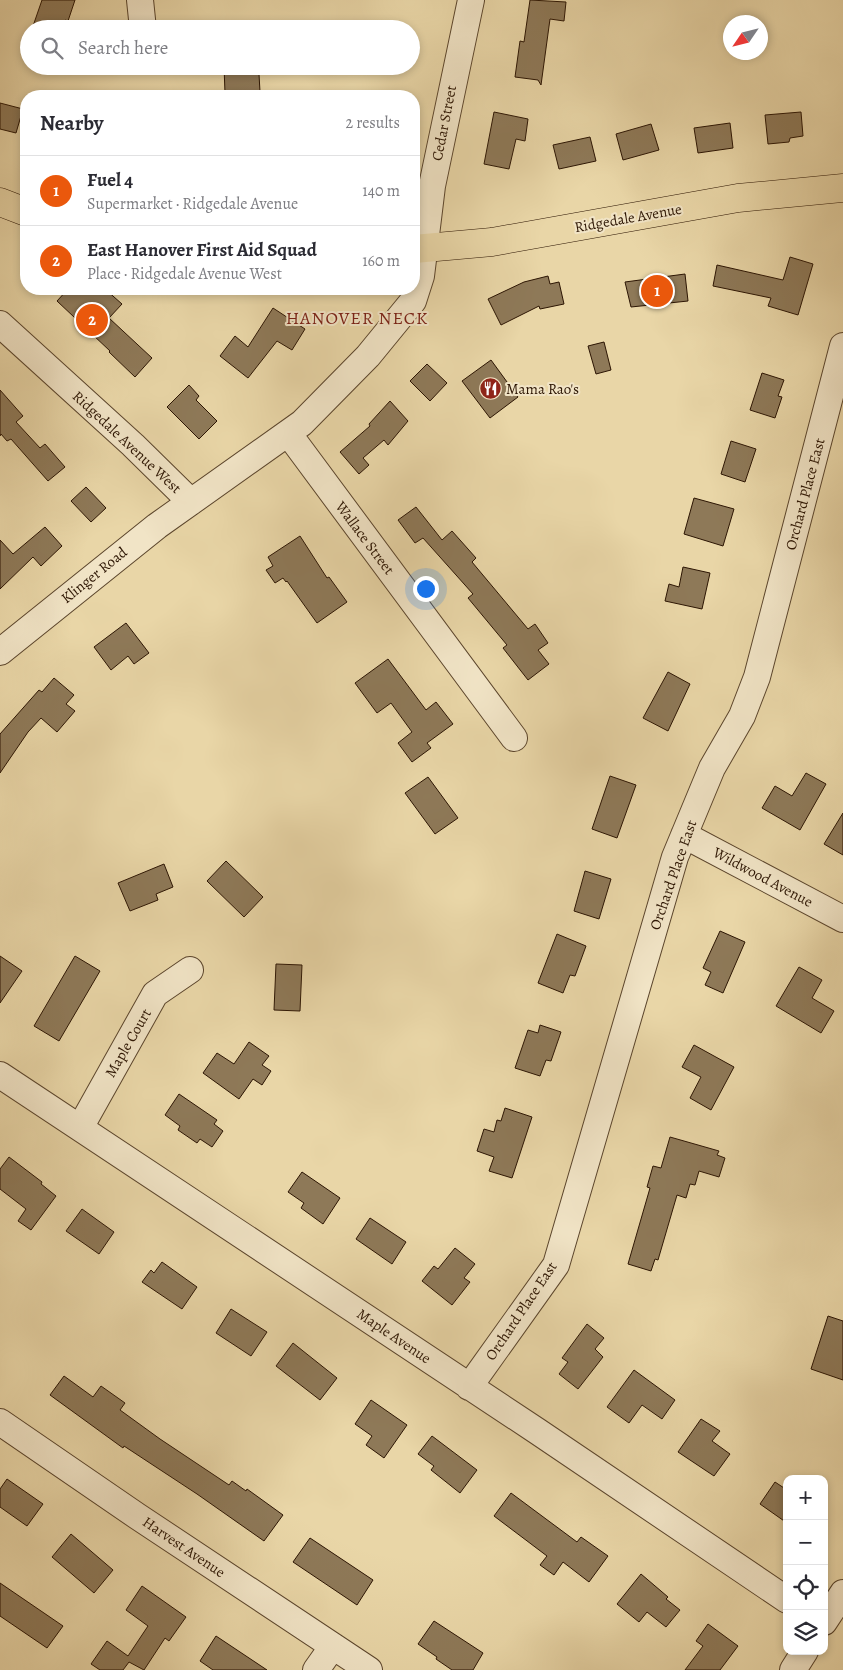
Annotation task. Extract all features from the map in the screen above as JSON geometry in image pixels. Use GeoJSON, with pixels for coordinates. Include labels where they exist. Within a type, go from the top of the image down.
{"type":"FeatureCollection","features":[{"type":"Feature","properties":{"kind":"main road","name":"Ridgedale Avenue"},"geometry":{"type":"LineString","coordinates":[[420,249],[492,242],[738,198],[843,188]]}},
{"type":"Feature","properties":{"kind":"main road"},"geometry":{"type":"LineString","coordinates":[[0,202],[20,210]]}},
{"type":"Feature","properties":{"kind":"street"},"geometry":{"type":"LineString","coordinates":[[140,0],[142,20]]}},
{"type":"Feature","properties":{"kind":"street","name":"Cedar Street"},"geometry":{"type":"LineString","coordinates":[[420,244],[470,0]]}},
{"type":"Feature","properties":{"kind":"street","name":"Ridgedale Avenue West"},"geometry":{"type":"LineString","coordinates":[[420,262],[420,279]]}},
{"type":"Feature","properties":{"kind":"street","name":"Ridgedale Avenue West"},"geometry":{"type":"LineString","coordinates":[[0,324],[191,502],[302,423],[368,356],[413,301],[415,295]]}},
{"type":"Feature","properties":{"kind":"street","name":"Orchard Place East"},"geometry":{"type":"LineString","coordinates":[[469,1387],[556,1265],[672,866],[712,768],[742,716],[757,677],[843,346]]}},
{"type":"Feature","properties":{"kind":"street","name":"Wallace Street"},"geometry":{"type":"LineString","coordinates":[[288,433],[514,738]]}},
{"type":"Feature","properties":{"kind":"street","name":"Klinger Road"},"geometry":{"type":"LineString","coordinates":[[0,652],[157,526],[191,502]]}},
{"type":"Feature","properties":{"kind":"street","name":"Wildwood Avenue"},"geometry":{"type":"LineString","coordinates":[[684,835],[843,920]]}},
{"type":"Feature","properties":{"kind":"street","name":"Maple Court"},"geometry":{"type":"LineString","coordinates":[[80,1128],[156,994],[190,970]]}},
{"type":"Feature","properties":{"kind":"street","name":"Maple Avenue"},"geometry":{"type":"LineString","coordinates":[[0,1074],[537,1431],[783,1597]]}},
{"type":"Feature","properties":{"kind":"street","name":"Harvest Avenue"},"geometry":{"type":"LineString","coordinates":[[1,1424],[369,1670]]}},
{"type":"Feature","properties":{"kind":"street"},"geometry":{"type":"LineString","coordinates":[[828,1616],[843,1593]]}},
{"type":"Feature","properties":{"kind":"street"},"geometry":{"type":"LineString","coordinates":[[316,1670],[333,1646]]}},
{"type":"Feature","properties":{"kind":"street"},"geometry":{"type":"LineString","coordinates":[[793,1670],[802,1655]]}},
{"type":"Feature","properties":{"kind":"building"},"geometry":{"type":"Polygon","coordinates":[[[42,0],[75,0],[68,20],[35,20],[42,0]]]}},
{"type":"Feature","properties":{"kind":"building"},"geometry":{"type":"Polygon","coordinates":[[[530,0],[566,2],[564,21],[550,19],[541,85],[538,80],[515,77],[520,41],[524,42],[530,0]]]}},
{"type":"Feature","properties":{"kind":"building"},"geometry":{"type":"Polygon","coordinates":[[[224,75],[259,75],[260,90],[225,90],[224,75]]]}},
{"type":"Feature","properties":{"kind":"building"},"geometry":{"type":"Polygon","coordinates":[[[0,103],[20,108],[20,119],[16,133],[0,129],[0,103]]]}},
{"type":"Feature","properties":{"kind":"building"},"geometry":{"type":"Polygon","coordinates":[[[494,112],[528,119],[525,141],[516,139],[509,169],[484,164],[494,112]]]}},
{"type":"Feature","properties":{"kind":"building"},"geometry":{"type":"Polygon","coordinates":[[[801,112],[803,136],[790,138],[789,142],[768,144],[765,115],[801,112]]]}},
{"type":"Feature","properties":{"kind":"building"},"geometry":{"type":"Polygon","coordinates":[[[730,123],[733,148],[698,153],[694,128],[730,123]]]}},
{"type":"Feature","properties":{"kind":"building"},"geometry":{"type":"Polygon","coordinates":[[[651,124],[659,150],[623,160],[616,134],[651,124]]]}},
{"type":"Feature","properties":{"kind":"building"},"geometry":{"type":"Polygon","coordinates":[[[590,137],[596,161],[559,169],[553,145],[590,137]]]}},
{"type":"Feature","properties":{"kind":"building"},"geometry":{"type":"Polygon","coordinates":[[[790,257],[813,264],[798,315],[768,306],[771,298],[713,286],[717,265],[783,280],[790,257]]]}},
{"type":"Feature","properties":{"kind":"building"},"geometry":{"type":"Polygon","coordinates":[[[685,274],[688,301],[631,307],[625,282],[685,274]]]}},
{"type":"Feature","properties":{"kind":"building"},"geometry":{"type":"Polygon","coordinates":[[[548,276],[550,284],[559,282],[564,304],[540,309],[539,306],[501,325],[488,299],[524,282],[548,276]]]}},
{"type":"Feature","properties":{"kind":"building"},"geometry":{"type":"Polygon","coordinates":[[[62,295],[112,295],[122,304],[109,318],[152,358],[135,377],[57,301],[62,295]]]}},
{"type":"Feature","properties":{"kind":"building"},"geometry":{"type":"Polygon","coordinates":[[[273,308],[305,329],[292,350],[277,341],[248,378],[220,356],[235,336],[248,347],[273,308]]]}},
{"type":"Feature","properties":{"kind":"building"},"geometry":{"type":"Polygon","coordinates":[[[604,342],[611,370],[596,374],[588,346],[604,342]]]}},
{"type":"Feature","properties":{"kind":"building","name":"Mama Rao's"},"geometry":{"type":"Polygon","coordinates":[[[491,360],[518,397],[490,418],[462,381],[491,360]]]}},
{"type":"Feature","properties":{"kind":"building"},"geometry":{"type":"Polygon","coordinates":[[[427,364],[447,383],[430,401],[410,381],[427,364]]]}},
{"type":"Feature","properties":{"kind":"building"},"geometry":{"type":"Polygon","coordinates":[[[762,373],[784,380],[778,396],[782,397],[775,418],[750,410],[762,373]]]}},
{"type":"Feature","properties":{"kind":"building"},"geometry":{"type":"Polygon","coordinates":[[[189,385],[199,396],[196,400],[217,421],[199,439],[167,407],[189,385]]]}},
{"type":"Feature","properties":{"kind":"building"},"geometry":{"type":"Polygon","coordinates":[[[0,390],[23,416],[16,422],[40,448],[45,444],[65,467],[48,481],[11,439],[7,441],[1,434],[0,436],[0,390]]]}},
{"type":"Feature","properties":{"kind":"building"},"geometry":{"type":"Polygon","coordinates":[[[390,401],[408,421],[388,445],[384,440],[363,458],[369,465],[359,474],[340,452],[370,426],[369,424],[390,401]]]}},
{"type":"Feature","properties":{"kind":"building"},"geometry":{"type":"Polygon","coordinates":[[[731,441],[756,449],[745,482],[721,474],[731,441]]]}},
{"type":"Feature","properties":{"kind":"building"},"geometry":{"type":"Polygon","coordinates":[[[86,487],[106,508],[91,522],[71,501],[86,487]]]}},
{"type":"Feature","properties":{"kind":"building"},"geometry":{"type":"Polygon","coordinates":[[[694,498],[734,509],[723,546],[684,534],[694,498]]]}},
{"type":"Feature","properties":{"kind":"building"},"geometry":{"type":"Polygon","coordinates":[[[416,507],[442,540],[452,531],[476,558],[472,562],[528,629],[535,624],[548,643],[538,650],[549,664],[528,680],[503,648],[507,645],[468,598],[473,594],[423,538],[415,543],[398,520],[416,507]]]}},
{"type":"Feature","properties":{"kind":"building"},"geometry":{"type":"Polygon","coordinates":[[[45,527],[62,546],[41,566],[33,557],[0,589],[0,540],[13,554],[45,527]]]}},
{"type":"Feature","properties":{"kind":"building"},"geometry":{"type":"Polygon","coordinates":[[[300,536],[327,578],[329,577],[347,602],[317,623],[287,581],[283,578],[275,583],[266,570],[273,566],[268,557],[300,536]]]}},
{"type":"Feature","properties":{"kind":"building"},"geometry":{"type":"Polygon","coordinates":[[[683,567],[710,573],[702,609],[665,601],[669,584],[679,587],[683,567]]]}},
{"type":"Feature","properties":{"kind":"building"},"geometry":{"type":"Polygon","coordinates":[[[126,623],[149,653],[134,664],[128,656],[111,670],[94,647],[126,623]]]}},
{"type":"Feature","properties":{"kind":"building"},"geometry":{"type":"Polygon","coordinates":[[[388,659],[426,710],[436,702],[453,724],[427,743],[431,748],[412,762],[398,743],[412,732],[391,703],[377,713],[355,683],[388,659]]]}},
{"type":"Feature","properties":{"kind":"building"},"geometry":{"type":"Polygon","coordinates":[[[668,672],[690,684],[668,731],[643,718],[668,672]]]}},
{"type":"Feature","properties":{"kind":"building"},"geometry":{"type":"Polygon","coordinates":[[[54,678],[74,695],[66,704],[75,711],[57,732],[41,718],[28,732],[0,773],[0,734],[39,690],[42,692],[54,678]]]}},
{"type":"Feature","properties":{"kind":"building"},"geometry":{"type":"Polygon","coordinates":[[[806,773],[826,784],[800,830],[762,808],[775,786],[792,796],[806,773]]]}},
{"type":"Feature","properties":{"kind":"building"},"geometry":{"type":"Polygon","coordinates":[[[610,776],[636,785],[617,838],[592,829],[610,776]]]}},
{"type":"Feature","properties":{"kind":"building"},"geometry":{"type":"Polygon","coordinates":[[[428,777],[458,818],[435,834],[405,793],[428,777]]]}},
{"type":"Feature","properties":{"kind":"building"},"geometry":{"type":"Polygon","coordinates":[[[843,813],[843,855],[824,844],[843,813]]]}},
{"type":"Feature","properties":{"kind":"building"},"geometry":{"type":"Polygon","coordinates":[[[226,861],[263,897],[244,917],[207,881],[226,861]]]}},
{"type":"Feature","properties":{"kind":"building"},"geometry":{"type":"Polygon","coordinates":[[[164,864],[173,887],[156,894],[158,900],[130,911],[118,883],[164,864]]]}},
{"type":"Feature","properties":{"kind":"building"},"geometry":{"type":"Polygon","coordinates":[[[585,871],[611,879],[599,919],[574,911],[585,871]]]}},
{"type":"Feature","properties":{"kind":"building"},"geometry":{"type":"Polygon","coordinates":[[[720,931],[745,942],[723,993],[705,985],[711,972],[703,968],[720,931]]]}},
{"type":"Feature","properties":{"kind":"building"},"geometry":{"type":"Polygon","coordinates":[[[557,934],[586,946],[575,976],[570,975],[563,993],[538,983],[557,934]]]}},
{"type":"Feature","properties":{"kind":"building"},"geometry":{"type":"Polygon","coordinates":[[[0,956],[22,971],[0,1003],[0,956]]]}},
{"type":"Feature","properties":{"kind":"building"},"geometry":{"type":"Polygon","coordinates":[[[75,956],[100,971],[59,1041],[34,1026],[75,956]]]}},
{"type":"Feature","properties":{"kind":"building"},"geometry":{"type":"Polygon","coordinates":[[[276,964],[302,965],[300,1011],[274,1010],[276,964]]]}},
{"type":"Feature","properties":{"kind":"building"},"geometry":{"type":"Polygon","coordinates":[[[799,967],[822,980],[812,998],[834,1011],[821,1033],[776,1006],[799,967]]]}},
{"type":"Feature","properties":{"kind":"building"},"geometry":{"type":"Polygon","coordinates":[[[540,1025],[561,1032],[551,1061],[546,1060],[540,1076],[515,1068],[528,1030],[538,1033],[540,1025]]]}},
{"type":"Feature","properties":{"kind":"building"},"geometry":{"type":"Polygon","coordinates":[[[249,1042],[269,1056],[262,1065],[271,1071],[262,1085],[253,1079],[239,1099],[203,1073],[217,1053],[234,1064],[249,1042]]]}},
{"type":"Feature","properties":{"kind":"building"},"geometry":{"type":"Polygon","coordinates":[[[694,1045],[734,1067],[711,1110],[690,1098],[701,1077],[682,1067],[694,1045]]]}},
{"type":"Feature","properties":{"kind":"building"},"geometry":{"type":"Polygon","coordinates":[[[179,1094],[217,1120],[214,1124],[223,1131],[212,1147],[200,1139],[197,1143],[178,1130],[180,1126],[165,1115],[179,1094]]]}},
{"type":"Feature","properties":{"kind":"building"},"geometry":{"type":"Polygon","coordinates":[[[505,1108],[532,1117],[512,1178],[489,1171],[494,1157],[477,1151],[484,1129],[494,1132],[497,1120],[501,1121],[505,1108]]]}},
{"type":"Feature","properties":{"kind":"building"},"geometry":{"type":"Polygon","coordinates":[[[670,1137],[719,1151],[717,1155],[725,1158],[719,1177],[699,1171],[695,1185],[690,1184],[686,1198],[677,1195],[658,1260],[655,1259],[651,1271],[628,1264],[650,1188],[647,1187],[653,1166],[661,1168],[670,1137]]]}},
{"type":"Feature","properties":{"kind":"building"},"geometry":{"type":"Polygon","coordinates":[[[9,1157],[42,1182],[41,1184],[56,1196],[31,1230],[18,1221],[26,1209],[0,1189],[0,1169],[9,1157]]]}},
{"type":"Feature","properties":{"kind":"building"},"geometry":{"type":"Polygon","coordinates":[[[302,1172],[340,1198],[323,1224],[301,1208],[304,1203],[288,1192],[302,1172]]]}},
{"type":"Feature","properties":{"kind":"building"},"geometry":{"type":"Polygon","coordinates":[[[82,1209],[114,1232],[99,1254],[66,1231],[82,1209]]]}},
{"type":"Feature","properties":{"kind":"building"},"geometry":{"type":"Polygon","coordinates":[[[370,1218],[406,1242],[392,1264],[356,1239],[370,1218]]]}},
{"type":"Feature","properties":{"kind":"building"},"geometry":{"type":"Polygon","coordinates":[[[455,1248],[475,1264],[464,1278],[470,1282],[452,1305],[422,1281],[434,1266],[438,1269],[455,1248]]]}},
{"type":"Feature","properties":{"kind":"building"},"geometry":{"type":"Polygon","coordinates":[[[162,1262],[197,1287],[182,1309],[142,1282],[151,1270],[154,1273],[162,1262]]]}},
{"type":"Feature","properties":{"kind":"building"},"geometry":{"type":"Polygon","coordinates":[[[231,1309],[267,1332],[251,1356],[216,1333],[231,1309]]]}},
{"type":"Feature","properties":{"kind":"building"},"geometry":{"type":"Polygon","coordinates":[[[828,1316],[843,1321],[843,1380],[811,1369],[828,1316]]]}},
{"type":"Feature","properties":{"kind":"building"},"geometry":{"type":"Polygon","coordinates":[[[587,1324],[604,1338],[595,1349],[603,1357],[578,1389],[559,1374],[568,1362],[562,1358],[587,1324]]]}},
{"type":"Feature","properties":{"kind":"building"},"geometry":{"type":"Polygon","coordinates":[[[293,1343],[337,1378],[320,1400],[276,1366],[293,1343]]]}},
{"type":"Feature","properties":{"kind":"building"},"geometry":{"type":"Polygon","coordinates":[[[634,1370],[675,1400],[662,1419],[642,1405],[629,1423],[607,1407],[634,1370]]]}},
{"type":"Feature","properties":{"kind":"building"},"geometry":{"type":"Polygon","coordinates":[[[64,1376],[93,1397],[101,1386],[125,1403],[120,1410],[160,1439],[229,1485],[232,1481],[246,1491],[247,1489],[283,1515],[264,1541],[197,1494],[124,1446],[123,1448],[50,1395],[64,1376]]]}},
{"type":"Feature","properties":{"kind":"building"},"geometry":{"type":"Polygon","coordinates":[[[371,1400],[407,1425],[384,1458],[366,1445],[372,1436],[355,1424],[371,1400]]]}},
{"type":"Feature","properties":{"kind":"building"},"geometry":{"type":"Polygon","coordinates":[[[701,1419],[720,1431],[712,1441],[730,1454],[714,1476],[678,1452],[701,1419]]]}},
{"type":"Feature","properties":{"kind":"building"},"geometry":{"type":"Polygon","coordinates":[[[432,1436],[477,1470],[460,1493],[431,1470],[434,1466],[418,1454],[432,1436]]]}},
{"type":"Feature","properties":{"kind":"building"},"geometry":{"type":"Polygon","coordinates":[[[7,1479],[43,1504],[27,1526],[0,1507],[0,1489],[7,1479]]]}},
{"type":"Feature","properties":{"kind":"building"},"geometry":{"type":"Polygon","coordinates":[[[775,1482],[783,1487],[783,1520],[760,1504],[775,1482]]]}},
{"type":"Feature","properties":{"kind":"building"},"geometry":{"type":"Polygon","coordinates":[[[511,1493],[577,1542],[581,1537],[608,1556],[589,1582],[563,1562],[554,1575],[540,1565],[547,1556],[494,1516],[511,1493]]]}},
{"type":"Feature","properties":{"kind":"building"},"geometry":{"type":"Polygon","coordinates":[[[71,1534],[113,1570],[94,1593],[52,1557],[71,1534]]]}},
{"type":"Feature","properties":{"kind":"building"},"geometry":{"type":"Polygon","coordinates":[[[310,1538],[373,1580],[357,1605],[293,1562],[310,1538]]]}},
{"type":"Feature","properties":{"kind":"building"},"geometry":{"type":"Polygon","coordinates":[[[641,1574],[680,1610],[666,1627],[647,1612],[639,1622],[617,1604],[641,1574]]]}},
{"type":"Feature","properties":{"kind":"building"},"geometry":{"type":"Polygon","coordinates":[[[0,1583],[63,1626],[47,1648],[0,1616],[0,1583]]]}},
{"type":"Feature","properties":{"kind":"building"},"geometry":{"type":"Polygon","coordinates":[[[142,1586],[186,1617],[169,1641],[165,1638],[144,1670],[129,1662],[123,1670],[100,1670],[91,1664],[107,1641],[128,1656],[148,1626],[126,1610],[142,1586]]]}},
{"type":"Feature","properties":{"kind":"building"},"geometry":{"type":"Polygon","coordinates":[[[434,1621],[483,1653],[473,1670],[452,1670],[418,1644],[434,1621]]]}},
{"type":"Feature","properties":{"kind":"building"},"geometry":{"type":"Polygon","coordinates":[[[708,1624],[738,1646],[720,1670],[685,1670],[703,1646],[696,1641],[708,1624]]]}},
{"type":"Feature","properties":{"kind":"building"},"geometry":{"type":"Polygon","coordinates":[[[216,1636],[267,1670],[213,1670],[200,1661],[216,1636]]]}},
{"type":"Feature","properties":{"kind":"place","name":"Fuel 4"},"geometry":{"type":"Point","coordinates":[657,291]}},
{"type":"Feature","properties":{"kind":"place","name":"East Hanover First Aid Squad"},"geometry":{"type":"Point","coordinates":[92,320]}},
{"type":"Feature","properties":{"kind":"place","name":"Mama Rao's"},"geometry":{"type":"Point","coordinates":[490,389]}},
{"type":"Feature","properties":{"kind":"district","name":"HANOVER NECK"},"geometry":{"type":"Point","coordinates":[357,318]}}]}
